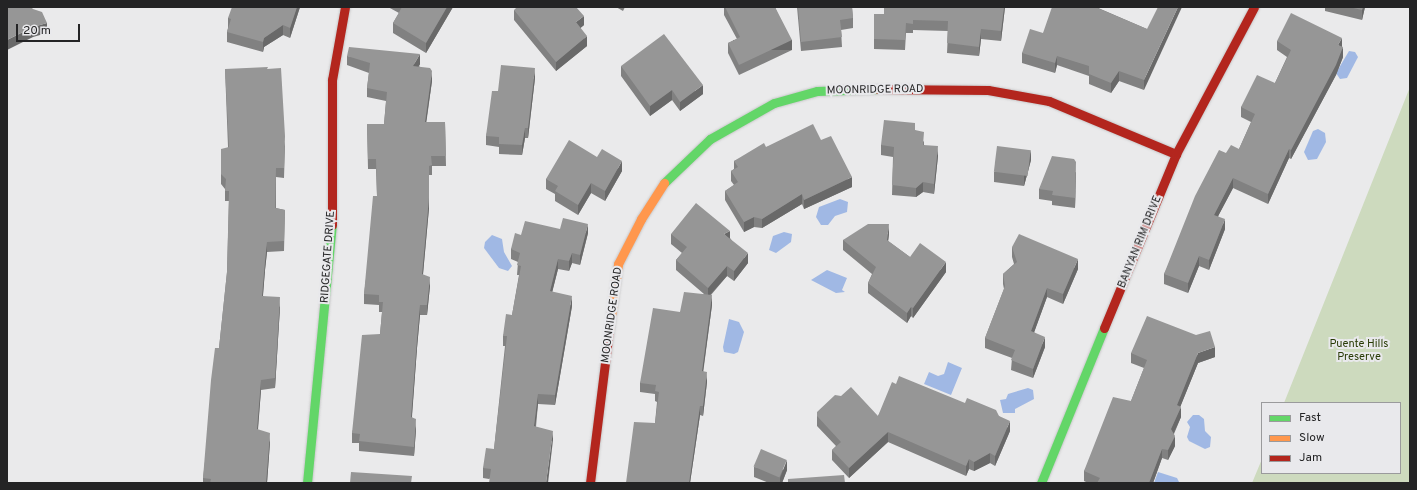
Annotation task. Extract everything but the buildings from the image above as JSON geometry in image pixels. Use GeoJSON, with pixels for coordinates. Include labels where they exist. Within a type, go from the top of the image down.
{"type":"FeatureCollection","features":[{"type":"Feature","properties":{"kind":"street","name":"RIDGEGATE DRIVE"},"geometry":{"type":"LineString","coordinates":[[307,483],[332,229],[332,80],[345,7]]}},
{"type":"Feature","properties":{"kind":"street","name":"BANYAN RIM DRIVE"},"geometry":{"type":"LineString","coordinates":[[1041,483],[1176,154],[1254,7]]}},
{"type":"Feature","properties":{"kind":"street","name":"MOONRIDGE ROAD"},"geometry":{"type":"LineString","coordinates":[[590,483],[618,264],[641,219],[666,180],[710,139],[743,120],[774,103],[816,91],[854,89],[988,90],[1049,101],[1176,154]]}},
{"type":"Feature","properties":{"kind":"green space","name":"Puente Hills Preserve"},"geometry":{"type":"Polygon","coordinates":[[[1410,87],[1410,483],[1252,483],[1261,461],[1261,474],[1401,474],[1401,402],[1284,402],[1410,87]]]}},
{"type":"Feature","properties":{"kind":"water"},"geometry":{"type":"Polygon","coordinates":[[[1349,51],[1355,52],[1358,57],[1347,78],[1340,79],[1336,73],[1349,51]]]}},
{"type":"Feature","properties":{"kind":"water"},"geometry":{"type":"Polygon","coordinates":[[[1318,129],[1325,133],[1326,142],[1317,159],[1308,160],[1304,152],[1313,131],[1318,129]]]}},
{"type":"Feature","properties":{"kind":"water"},"geometry":{"type":"Polygon","coordinates":[[[840,199],[848,202],[847,212],[835,216],[828,225],[821,225],[816,217],[819,207],[840,199]]]}},
{"type":"Feature","properties":{"kind":"water"},"geometry":{"type":"Polygon","coordinates":[[[784,232],[792,234],[791,242],[776,253],[769,250],[773,236],[784,232]]]}},
{"type":"Feature","properties":{"kind":"water"},"geometry":{"type":"Polygon","coordinates":[[[492,235],[502,239],[504,252],[512,266],[508,271],[499,268],[484,248],[485,242],[492,235]]]}},
{"type":"Feature","properties":{"kind":"water"},"geometry":{"type":"Polygon","coordinates":[[[827,270],[847,278],[842,290],[845,292],[836,293],[811,280],[827,270]]]}},
{"type":"Feature","properties":{"kind":"water"},"geometry":{"type":"Polygon","coordinates":[[[729,319],[739,322],[744,332],[738,352],[734,354],[724,352],[723,347],[729,319]]]}},
{"type":"Feature","properties":{"kind":"water"},"geometry":{"type":"Polygon","coordinates":[[[948,362],[962,368],[951,395],[924,384],[929,372],[938,376],[944,374],[948,362]]]}},
{"type":"Feature","properties":{"kind":"water"},"geometry":{"type":"Polygon","coordinates":[[[1028,388],[1033,390],[1034,399],[1015,409],[1015,413],[1003,413],[1000,400],[1006,399],[1008,394],[1028,388]]]}},
{"type":"Feature","properties":{"kind":"water"},"geometry":{"type":"Polygon","coordinates":[[[1193,415],[1199,415],[1204,419],[1205,431],[1211,437],[1210,447],[1205,449],[1189,441],[1187,437],[1190,427],[1187,422],[1193,415]]]}},
{"type":"Feature","properties":{"kind":"water"},"geometry":{"type":"Polygon","coordinates":[[[1158,472],[1177,478],[1179,482],[1154,483],[1158,472]]]}},
{"type":"Feature","properties":{"kind":"traffic: fast"},"geometry":{"type":"LineString","coordinates":[[664,183],[710,139],[774,103],[817,91],[878,89]]}},
{"type":"Feature","properties":{"kind":"traffic: fast"},"geometry":{"type":"LineString","coordinates":[[307,483],[332,225]]}},
{"type":"Feature","properties":{"kind":"traffic: fast"},"geometry":{"type":"LineString","coordinates":[[1041,483],[1104,328]]}},
{"type":"Feature","properties":{"kind":"traffic: slow"},"geometry":{"type":"LineString","coordinates":[[609,331],[618,264],[641,219],[664,183]]}},
{"type":"Feature","properties":{"kind":"traffic: jam"},"geometry":{"type":"LineString","coordinates":[[332,225],[332,80],[345,7]]}},
{"type":"Feature","properties":{"kind":"traffic: jam"},"geometry":{"type":"LineString","coordinates":[[1104,328],[1176,154],[1254,7]]}},
{"type":"Feature","properties":{"kind":"traffic: jam"},"geometry":{"type":"LineString","coordinates":[[878,89],[988,90],[1049,101],[1176,154]]}},
{"type":"Feature","properties":{"kind":"traffic: jam"},"geometry":{"type":"LineString","coordinates":[[590,483],[609,331]]}}]}
